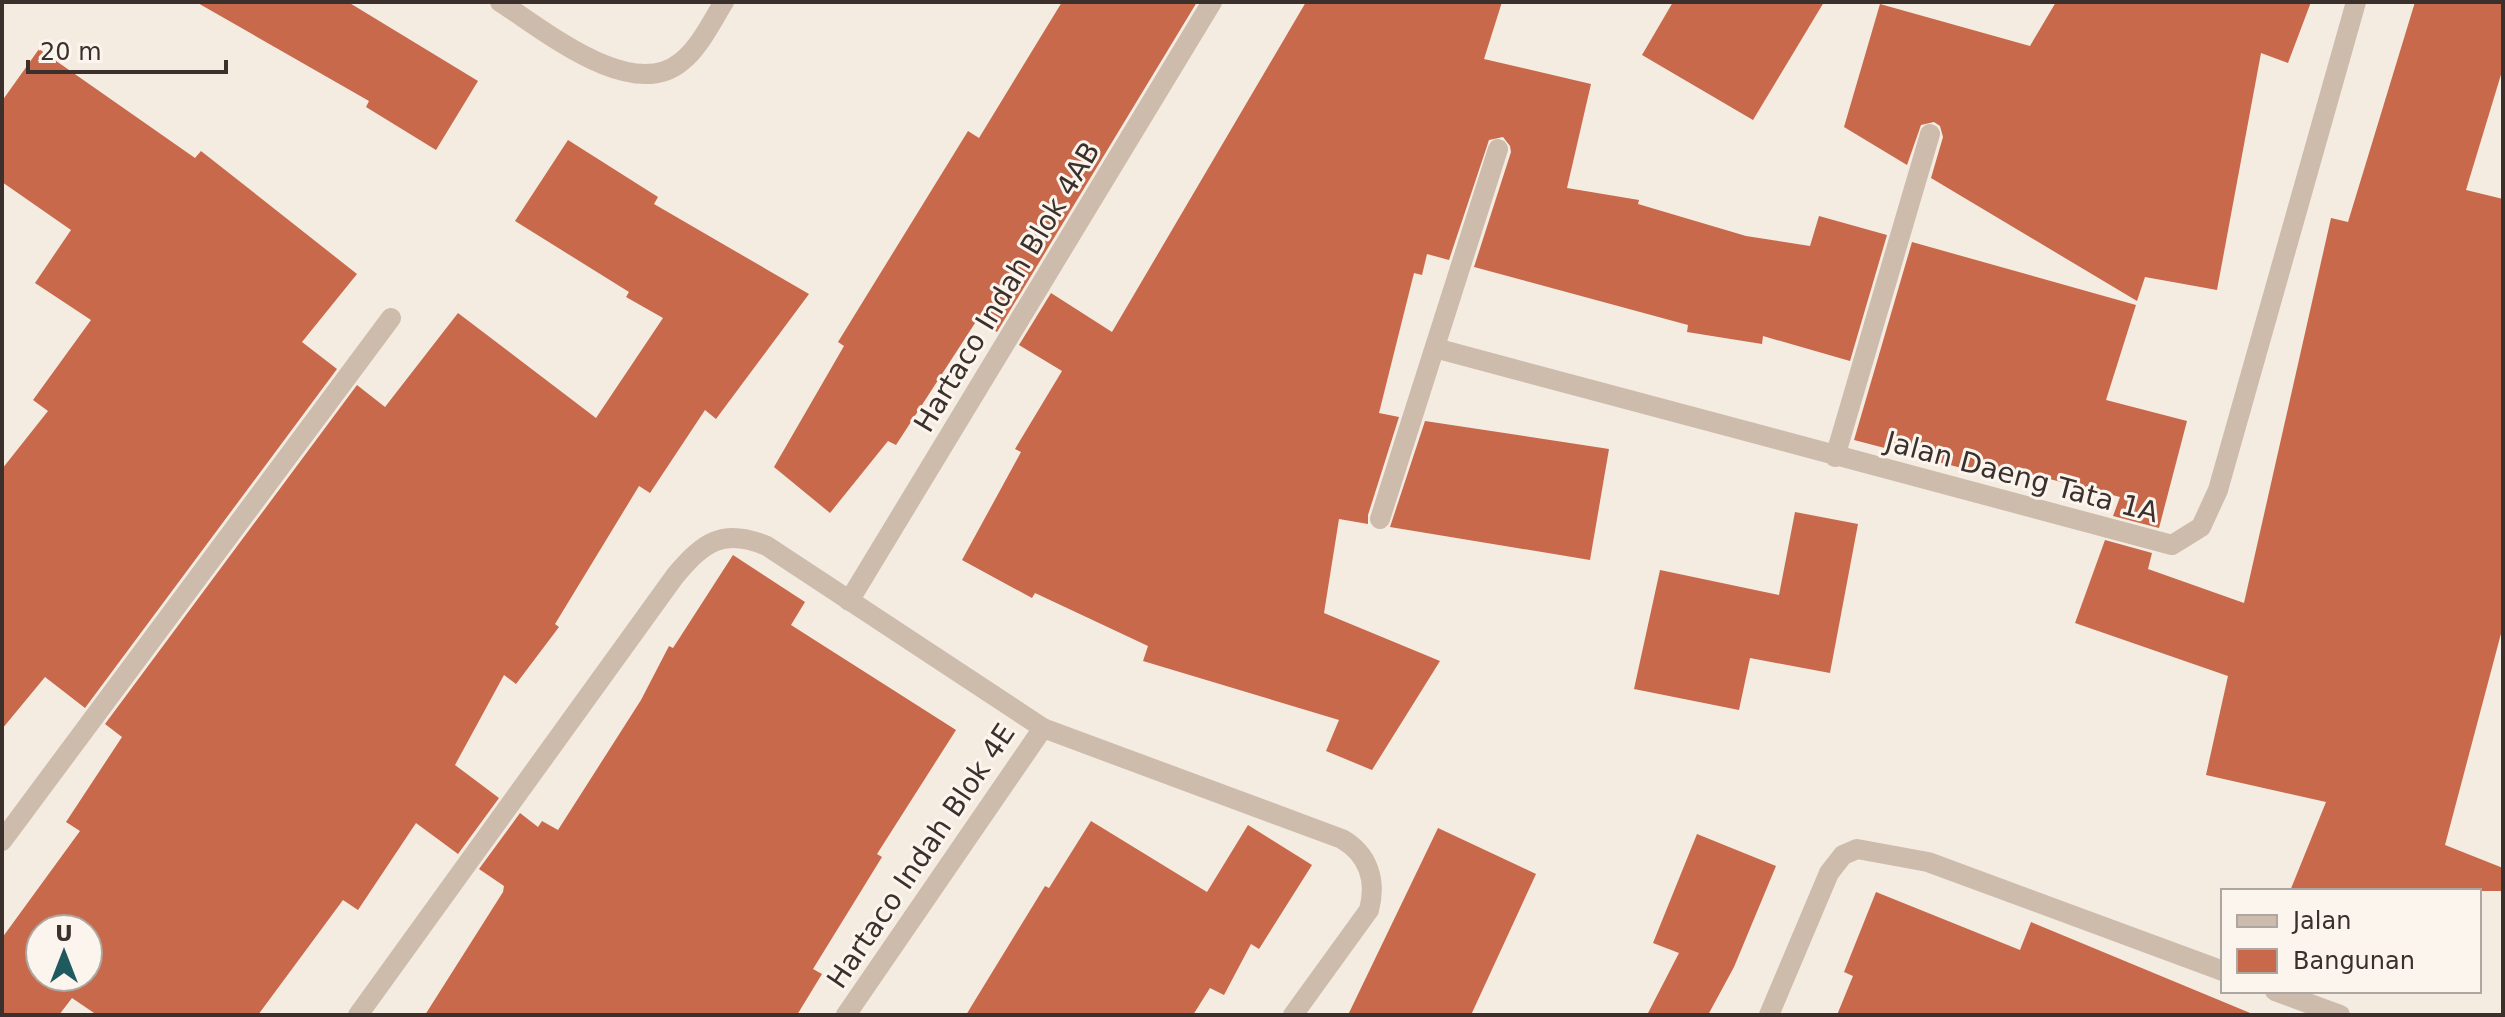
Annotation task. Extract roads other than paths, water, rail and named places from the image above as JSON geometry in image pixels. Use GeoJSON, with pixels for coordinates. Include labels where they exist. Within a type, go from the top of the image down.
{"type":"FeatureCollection","features":[{"type":"Feature","properties":{"kind":"street"},"geometry":{"type":"LineString","coordinates":[[500,2],[597,62],[625,72],[646,74],[664,72],[680,63],[724,2]]}},
{"type":"Feature","properties":{"kind":"street","name":"Hartaco Indah Blok 4AB"},"geometry":{"type":"LineString","coordinates":[[849,601],[1212,2]]}},
{"type":"Feature","properties":{"kind":"street","name":"Jalan Daeng Tata 1A"},"geometry":{"type":"LineString","coordinates":[[1435,348],[2172,545],[2201,527],[2234,437],[2294,214],[2356,2]]}},
{"type":"Feature","properties":{"kind":"street"},"geometry":{"type":"LineString","coordinates":[[1835,457],[1930,134]]}},
{"type":"Feature","properties":{"kind":"street"},"geometry":{"type":"LineString","coordinates":[[1380,519],[1498,149]]}},
{"type":"Feature","properties":{"kind":"street"},"geometry":{"type":"LineString","coordinates":[[2,841],[391,318]]}},
{"type":"Feature","properties":{"kind":"street"},"geometry":{"type":"LineString","coordinates":[[358,1015],[647,614],[700,549],[723,538],[748,538],[767,546],[1043,728],[1342,839],[1358,848],[1367,864],[1373,897],[1364,921],[1293,1015]]}},
{"type":"Feature","properties":{"kind":"street","name":"Hartaco Indah Blok 4E"},"geometry":{"type":"LineString","coordinates":[[846,1015],[1043,728]]}},
{"type":"Feature","properties":{"kind":"street"},"geometry":{"type":"LineString","coordinates":[[1769,1015],[1829,873],[1843,855],[1857,849],[1928,862],[2221,970]]}},
{"type":"Feature","properties":{"kind":"street"},"geometry":{"type":"LineString","coordinates":[[2280,993],[2340,1015]]}}]}
